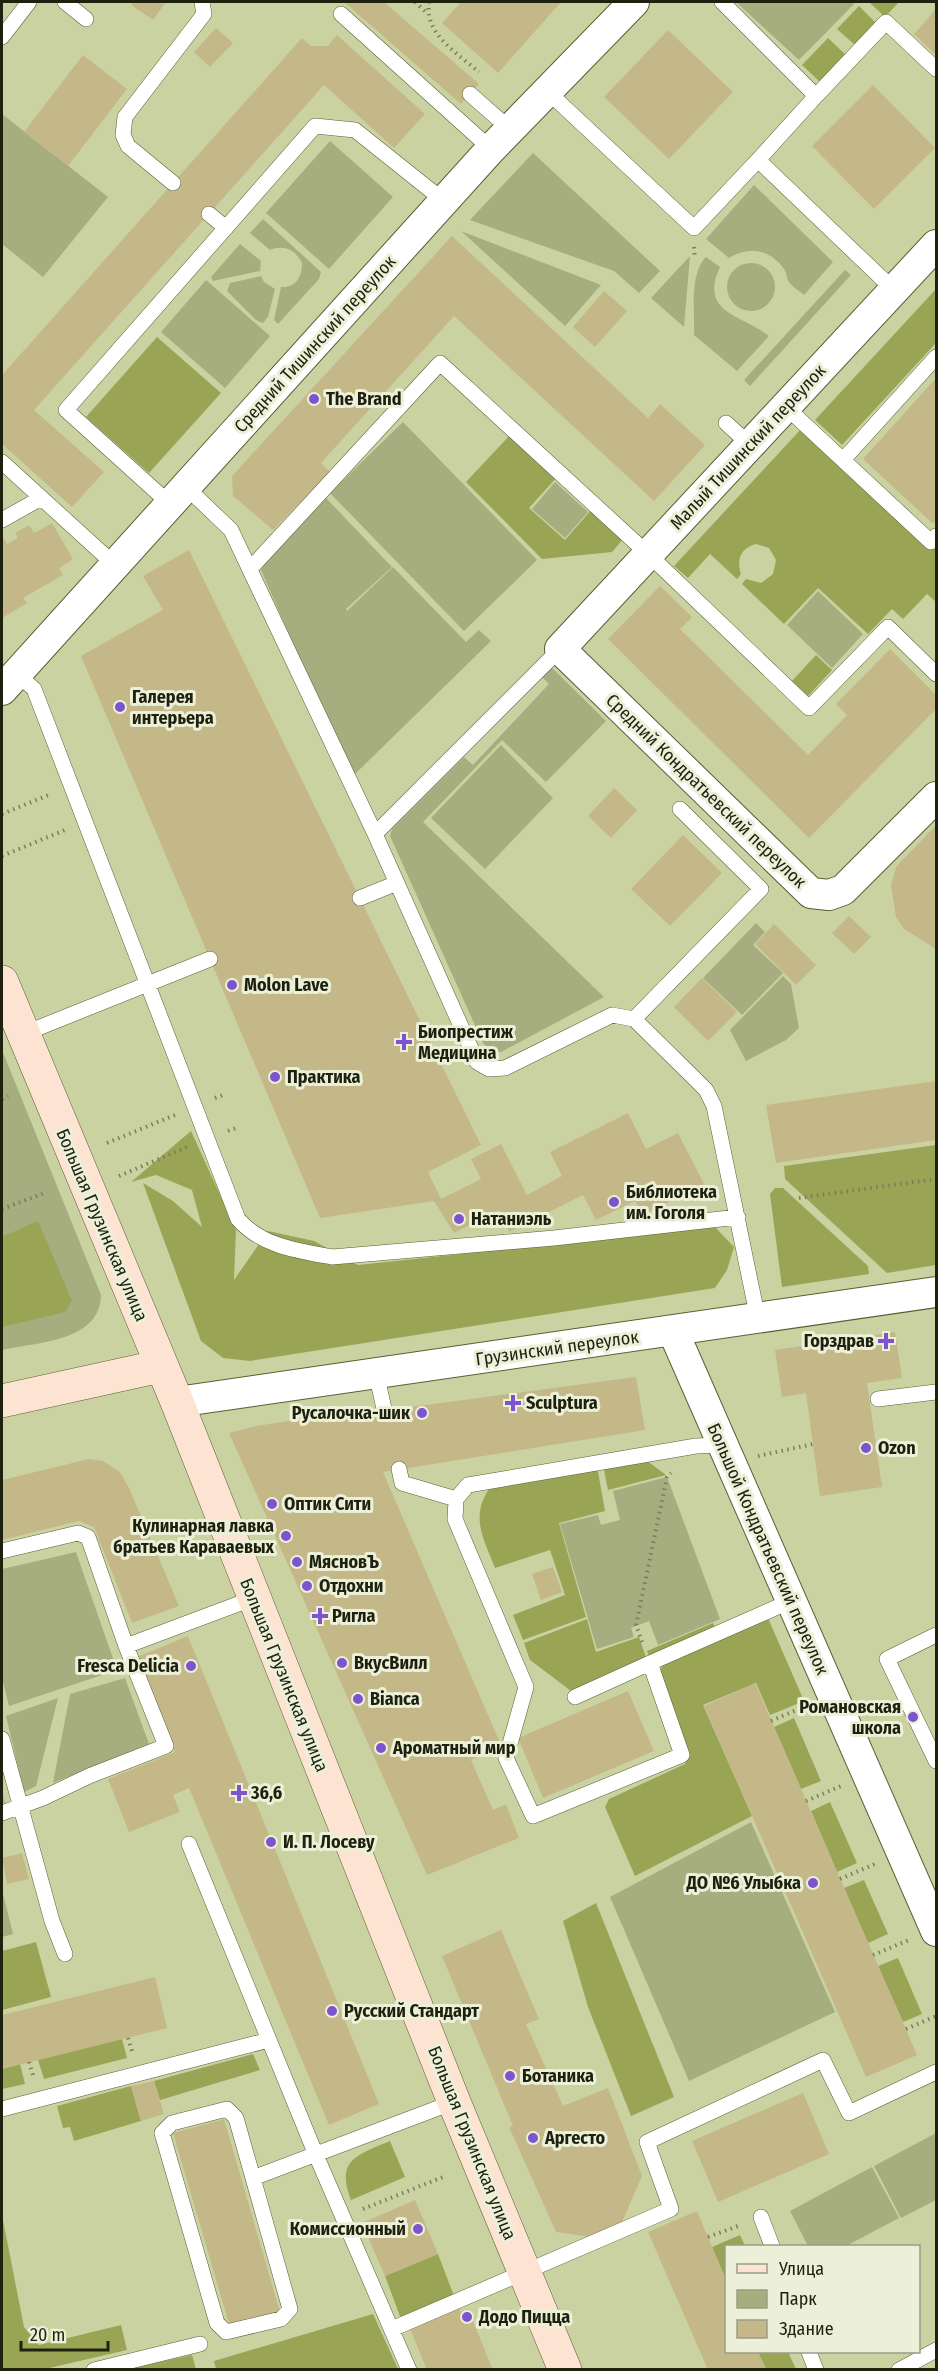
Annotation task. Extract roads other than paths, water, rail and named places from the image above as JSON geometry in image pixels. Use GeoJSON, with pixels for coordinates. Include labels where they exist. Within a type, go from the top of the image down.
{"type":"FeatureCollection","features":[{"type":"Feature","properties":{"kind":"main road","name":"Большая Грузинская улица"},"geometry":{"type":"LineString","coordinates":[[2,982],[177,1402],[454,2102],[565,2370]]}},
{"type":"Feature","properties":{"kind":"main road"},"geometry":{"type":"LineString","coordinates":[[2,1401],[161,1366]]}},
{"type":"Feature","properties":{"kind":"street","name":"Средний Тишинский переулок"},"geometry":{"type":"LineString","coordinates":[[9,682],[444,201],[633,2]]}},
{"type":"Feature","properties":{"kind":"street","name":"Малый Тишинский переулок"},"geometry":{"type":"LineString","coordinates":[[560,649],[936,245]]}},
{"type":"Feature","properties":{"kind":"street","name":"Средний Кондратьевский переулок"},"geometry":{"type":"LineString","coordinates":[[560,649],[811,892],[829,895],[843,890],[936,797]]}},
{"type":"Feature","properties":{"kind":"street","name":"Грузинский переулок"},"geometry":{"type":"LineString","coordinates":[[177,1402],[673,1332],[936,1292]]}},
{"type":"Feature","properties":{"kind":"street","name":"Большой Кондратьевский переулок"},"geometry":{"type":"LineString","coordinates":[[673,1332],[791,1602],[923,1935]]}},
{"type":"Feature","properties":{"kind":"lane"},"geometry":{"type":"LineString","coordinates":[[2,37],[29,2]]}},
{"type":"Feature","properties":{"kind":"lane"},"geometry":{"type":"LineString","coordinates":[[64,2],[86,19]]}},
{"type":"Feature","properties":{"kind":"lane"},"geometry":{"type":"LineString","coordinates":[[173,183],[128,146],[123,135],[125,117],[153,69],[204,14],[202,2]]}},
{"type":"Feature","properties":{"kind":"lane"},"geometry":{"type":"LineString","coordinates":[[722,2],[816,96]]}},
{"type":"Feature","properties":{"kind":"lane"},"geometry":{"type":"LineString","coordinates":[[341,14],[501,140]]}},
{"type":"Feature","properties":{"kind":"lane"},"geometry":{"type":"LineString","coordinates":[[547,91],[694,228],[886,22],[936,69]]}},
{"type":"Feature","properties":{"kind":"lane"},"geometry":{"type":"LineString","coordinates":[[470,94],[501,140]]}},
{"type":"Feature","properties":{"kind":"lane"},"geometry":{"type":"LineString","coordinates":[[444,201],[355,130],[315,126],[66,410],[178,495],[231,530],[375,834],[477,1062],[489,1069],[505,1068],[612,1015],[634,1019],[700,1083],[714,1106],[758,1319]]}},
{"type":"Feature","properties":{"kind":"lane"},"geometry":{"type":"LineString","coordinates":[[758,160],[894,290]]}},
{"type":"Feature","properties":{"kind":"lane"},"geometry":{"type":"LineString","coordinates":[[209,214],[226,228]]}},
{"type":"Feature","properties":{"kind":"lane"},"geometry":{"type":"LineString","coordinates":[[843,460],[936,357]]}},
{"type":"Feature","properties":{"kind":"lane"},"geometry":{"type":"LineString","coordinates":[[250,569],[440,363],[648,555],[809,708],[888,627],[936,674]]}},
{"type":"Feature","properties":{"kind":"lane"},"geometry":{"type":"LineString","coordinates":[[786,407],[931,542],[936,536]]}},
{"type":"Feature","properties":{"kind":"lane"},"geometry":{"type":"LineString","coordinates":[[726,423],[750,445]]}},
{"type":"Feature","properties":{"kind":"lane"},"geometry":{"type":"LineString","coordinates":[[2,462],[115,565]]}},
{"type":"Feature","properties":{"kind":"lane"},"geometry":{"type":"LineString","coordinates":[[2,520],[41,498]]}},
{"type":"Feature","properties":{"kind":"lane"},"geometry":{"type":"LineString","coordinates":[[375,834],[560,649]]}},
{"type":"Feature","properties":{"kind":"lane"},"geometry":{"type":"LineString","coordinates":[[9,682],[34,689],[238,1219],[248,1229],[268,1241],[332,1257],[554,1238],[738,1217]]}},
{"type":"Feature","properties":{"kind":"lane"},"geometry":{"type":"LineString","coordinates":[[634,1019],[761,889],[680,809]]}},
{"type":"Feature","properties":{"kind":"lane"},"geometry":{"type":"LineString","coordinates":[[360,898],[397,883]]}},
{"type":"Feature","properties":{"kind":"lane"},"geometry":{"type":"LineString","coordinates":[[23,1034],[210,958]]}},
{"type":"Feature","properties":{"kind":"lane"},"geometry":{"type":"LineString","coordinates":[[376,1373],[385,1413]]}},
{"type":"Feature","properties":{"kind":"lane"},"geometry":{"type":"LineString","coordinates":[[878,1400],[936,1392]]}},
{"type":"Feature","properties":{"kind":"lane"},"geometry":{"type":"LineString","coordinates":[[650,1664],[682,1755],[533,1816],[506,1758],[526,1687],[455,1519],[456,1499],[468,1485],[696,1446],[726,1454]]}},
{"type":"Feature","properties":{"kind":"lane"},"geometry":{"type":"LineString","coordinates":[[399,1469],[402,1483],[456,1499]]}},
{"type":"Feature","properties":{"kind":"lane"},"geometry":{"type":"LineString","coordinates":[[2,1551],[78,1533],[88,1537],[126,1646],[166,1746],[19,1808],[2,1813]]}},
{"type":"Feature","properties":{"kind":"lane"},"geometry":{"type":"LineString","coordinates":[[126,1646],[254,1598]]}},
{"type":"Feature","properties":{"kind":"lane"},"geometry":{"type":"LineString","coordinates":[[575,1696],[791,1602]]}},
{"type":"Feature","properties":{"kind":"lane"},"geometry":{"type":"LineString","coordinates":[[936,1635],[887,1659],[936,1761]]}},
{"type":"Feature","properties":{"kind":"lane"},"geometry":{"type":"LineString","coordinates":[[2,1739],[19,1808],[52,1921],[65,1954]]}},
{"type":"Feature","properties":{"kind":"lane"},"geometry":{"type":"LineString","coordinates":[[189,1844],[316,2155],[409,2370]]}},
{"type":"Feature","properties":{"kind":"lane"},"geometry":{"type":"LineString","coordinates":[[2,2109],[269,2040]]}},
{"type":"Feature","properties":{"kind":"lane"},"geometry":{"type":"LineString","coordinates":[[392,2329],[671,2209],[646,2142],[822,2060],[849,2113],[936,2072]]}},
{"type":"Feature","properties":{"kind":"lane"},"geometry":{"type":"LineString","coordinates":[[253,2178],[454,2102]]}},
{"type":"Feature","properties":{"kind":"lane"},"geometry":{"type":"LineString","coordinates":[[220,2110],[232,2113],[253,2178],[290,2310],[280,2319],[226,2332],[217,2324],[162,2133],[166,2127],[220,2110]]}},
{"type":"Feature","properties":{"kind":"lane"},"geometry":{"type":"LineString","coordinates":[[761,2217],[771,2245]]}},
{"type":"Feature","properties":{"kind":"lane"},"geometry":{"type":"LineString","coordinates":[[94,2370],[200,2344]]}},
{"type":"Feature","properties":{"kind":"lane"},"geometry":{"type":"LineString","coordinates":[[899,2370],[936,2350]]}},
{"type":"Feature","properties":{"kind":"lane"},"geometry":{"type":"LineString","coordinates":[[809,2353],[816,2370]]}},
{"type":"Feature","properties":{"kind":"place","name":"The Brand"},"geometry":{"type":"Point","coordinates":[314,399]}},
{"type":"Feature","properties":{"kind":"place","name":"Галерея интерьера"},"geometry":{"type":"Point","coordinates":[120,707]}},
{"type":"Feature","properties":{"kind":"place","name":"Molon Lave"},"geometry":{"type":"Point","coordinates":[232,985]}},
{"type":"Feature","properties":{"kind":"place","name":"Биопрестиж Медицина"},"geometry":{"type":"Point","coordinates":[404,1042]}},
{"type":"Feature","properties":{"kind":"place","name":"Практика"},"geometry":{"type":"Point","coordinates":[275,1077]}},
{"type":"Feature","properties":{"kind":"place","name":"Библиотека им. Гоголя"},"geometry":{"type":"Point","coordinates":[614,1202]}},
{"type":"Feature","properties":{"kind":"place","name":"Натаниэль"},"geometry":{"type":"Point","coordinates":[459,1219]}},
{"type":"Feature","properties":{"kind":"place","name":"Горздрав"},"geometry":{"type":"Point","coordinates":[886,1341]}},
{"type":"Feature","properties":{"kind":"place","name":"Sculptura"},"geometry":{"type":"Point","coordinates":[513,1403]}},
{"type":"Feature","properties":{"kind":"place","name":"Русалочка-шик"},"geometry":{"type":"Point","coordinates":[422,1413]}},
{"type":"Feature","properties":{"kind":"place","name":"Ozon"},"geometry":{"type":"Point","coordinates":[866,1448]}},
{"type":"Feature","properties":{"kind":"place","name":"Оптик Сити"},"geometry":{"type":"Point","coordinates":[272,1504]}},
{"type":"Feature","properties":{"kind":"place","name":"Кулинарная лавка братьев Караваевых"},"geometry":{"type":"Point","coordinates":[286,1536]}},
{"type":"Feature","properties":{"kind":"place","name":"МясновЪ"},"geometry":{"type":"Point","coordinates":[297,1562]}},
{"type":"Feature","properties":{"kind":"place","name":"Отдохни"},"geometry":{"type":"Point","coordinates":[307,1586]}},
{"type":"Feature","properties":{"kind":"place","name":"Ригла"},"geometry":{"type":"Point","coordinates":[320,1616]}},
{"type":"Feature","properties":{"kind":"place","name":"ВкусВилл"},"geometry":{"type":"Point","coordinates":[342,1663]}},
{"type":"Feature","properties":{"kind":"place","name":"Fresca Delicia"},"geometry":{"type":"Point","coordinates":[191,1666]}},
{"type":"Feature","properties":{"kind":"place","name":"Bianca"},"geometry":{"type":"Point","coordinates":[358,1699]}},
{"type":"Feature","properties":{"kind":"place","name":"Романовская школа"},"geometry":{"type":"Point","coordinates":[913,1717]}},
{"type":"Feature","properties":{"kind":"place","name":"Ароматный мир"},"geometry":{"type":"Point","coordinates":[381,1748]}},
{"type":"Feature","properties":{"kind":"place","name":"36,6"},"geometry":{"type":"Point","coordinates":[239,1793]}},
{"type":"Feature","properties":{"kind":"place","name":"И. П. Лосеву"},"geometry":{"type":"Point","coordinates":[271,1842]}},
{"type":"Feature","properties":{"kind":"place","name":"ДО №6 Улыбка"},"geometry":{"type":"Point","coordinates":[813,1883]}},
{"type":"Feature","properties":{"kind":"place","name":"Русский Стандарт"},"geometry":{"type":"Point","coordinates":[332,2011]}},
{"type":"Feature","properties":{"kind":"place","name":"Ботаника"},"geometry":{"type":"Point","coordinates":[510,2076]}},
{"type":"Feature","properties":{"kind":"place","name":"Аргесто"},"geometry":{"type":"Point","coordinates":[533,2138]}},
{"type":"Feature","properties":{"kind":"place","name":"Комиссионный"},"geometry":{"type":"Point","coordinates":[418,2229]}},
{"type":"Feature","properties":{"kind":"place","name":"Додо Пицца"},"geometry":{"type":"Point","coordinates":[467,2317]}}]}
